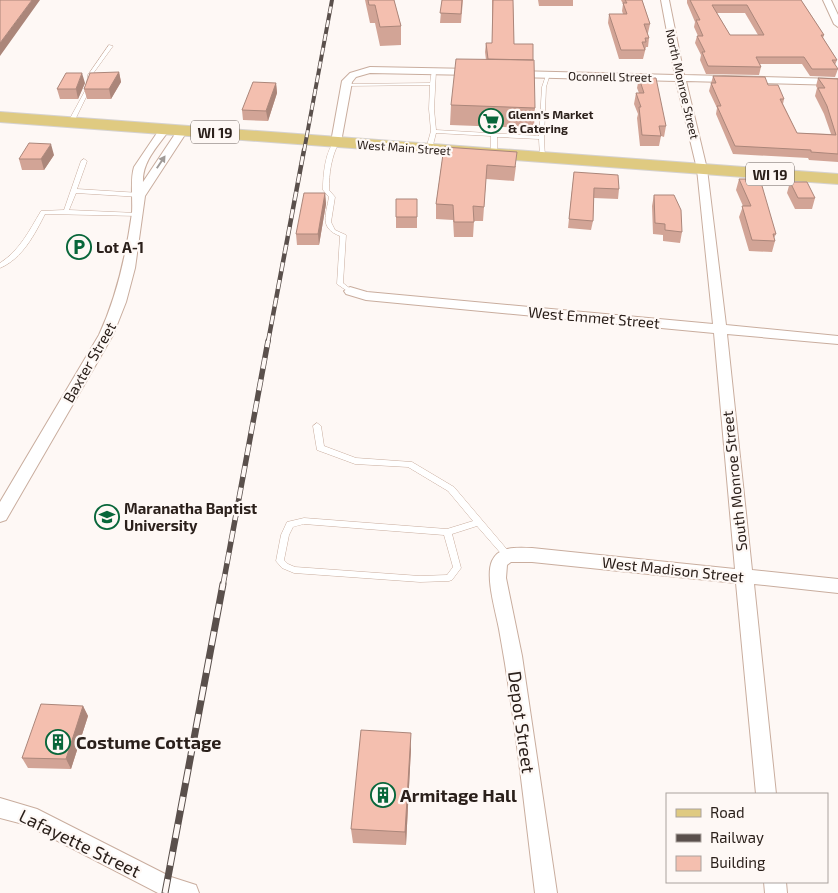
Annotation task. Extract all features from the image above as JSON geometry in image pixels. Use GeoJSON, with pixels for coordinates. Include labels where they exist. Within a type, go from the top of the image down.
{"type":"FeatureCollection","features":[{"type":"Feature","properties":{"kind":"main road","name":"West Main Street"},"geometry":{"type":"LineString","coordinates":[[0,117],[838,179]]}},
{"type":"Feature","properties":{"kind":"street","name":"North Monroe Street"},"geometry":{"type":"LineString","coordinates":[[665,0],[680,78],[702,169]]}},
{"type":"Feature","properties":{"kind":"street"},"geometry":{"type":"LineString","coordinates":[[827,0],[838,24]]}},
{"type":"Feature","properties":{"kind":"street"},"geometry":{"type":"LineString","coordinates":[[336,142],[346,85],[353,75],[362,71],[382,69],[480,73]]}},
{"type":"Feature","properties":{"kind":"street","name":"Oconnell Street"},"geometry":{"type":"LineString","coordinates":[[509,74],[838,82]]}},
{"type":"Feature","properties":{"kind":"street","name":"Baxter Street"},"geometry":{"type":"LineString","coordinates":[[140,195],[137,180],[140,167],[165,128]]}},
{"type":"Feature","properties":{"kind":"street","name":"Baxter Street"},"geometry":{"type":"LineString","coordinates":[[0,516],[106,335],[117,312],[125,288],[140,195],[183,130]]}},
{"type":"Feature","properties":{"kind":"street","name":"South Monroe Street"},"geometry":{"type":"LineString","coordinates":[[702,169],[711,240],[766,793]]}},
{"type":"Feature","properties":{"kind":"street","name":"West Emmet Street"},"geometry":{"type":"LineString","coordinates":[[350,291],[366,296],[838,340]]}},
{"type":"Feature","properties":{"kind":"street","name":"West Madison Street"},"geometry":{"type":"LineString","coordinates":[[507,555],[532,555],[838,586]]}},
{"type":"Feature","properties":{"kind":"street","name":"Depot Street"},"geometry":{"type":"LineString","coordinates":[[507,555],[500,563],[498,578],[513,656],[546,893]]}},
{"type":"Feature","properties":{"kind":"street","name":"Lafayette Street"},"geometry":{"type":"LineString","coordinates":[[0,808],[30,816],[166,886],[188,893]]}},
{"type":"Feature","properties":{"kind":"lane"},"geometry":{"type":"LineString","coordinates":[[71,122],[88,89],[90,75],[111,46]]}},
{"type":"Feature","properties":{"kind":"lane"},"geometry":{"type":"LineString","coordinates":[[429,148],[434,132],[432,122],[434,71]]}},
{"type":"Feature","properties":{"kind":"lane"},"geometry":{"type":"LineString","coordinates":[[543,157],[540,138],[544,87],[548,75]]}},
{"type":"Feature","properties":{"kind":"lane"},"geometry":{"type":"LineString","coordinates":[[346,85],[433,84]]}},
{"type":"Feature","properties":{"kind":"lane"},"geometry":{"type":"LineString","coordinates":[[434,132],[540,138]]}},
{"type":"Feature","properties":{"kind":"lane"},"geometry":{"type":"LineString","coordinates":[[494,135],[494,153]]}},
{"type":"Feature","properties":{"kind":"lane"},"geometry":{"type":"LineString","coordinates":[[336,142],[328,158],[326,173],[326,190],[332,196],[328,222],[333,230],[342,235],[340,284],[350,291]]}},
{"type":"Feature","properties":{"kind":"lane"},"geometry":{"type":"LineString","coordinates":[[66,212],[84,161]]}},
{"type":"Feature","properties":{"kind":"lane"},"geometry":{"type":"LineString","coordinates":[[74,191],[140,195]]}},
{"type":"Feature","properties":{"kind":"lane"},"geometry":{"type":"LineString","coordinates":[[0,266],[13,258],[31,236],[43,212],[136,215]]}},
{"type":"Feature","properties":{"kind":"lane"},"geometry":{"type":"LineString","coordinates":[[317,426],[320,448],[355,461],[409,464],[451,489],[507,555]]}},
{"type":"Feature","properties":{"kind":"lane"},"geometry":{"type":"LineString","coordinates":[[447,532],[457,568],[449,578],[420,579],[294,570],[285,566],[280,561],[285,535],[290,524],[304,521],[447,532],[480,522]]}},
{"type":"Feature","properties":{"kind":"building"},"geometry":{"type":"Polygon","coordinates":[[[0,0],[32,0],[0,43],[0,0]]]}},
{"type":"Feature","properties":{"kind":"building"},"geometry":{"type":"Polygon","coordinates":[[[368,0],[394,0],[401,26],[380,27],[375,5],[369,5],[368,0]]]}},
{"type":"Feature","properties":{"kind":"building"},"geometry":{"type":"Polygon","coordinates":[[[442,0],[462,0],[461,14],[440,13],[442,0]]]}},
{"type":"Feature","properties":{"kind":"building"},"geometry":{"type":"Polygon","coordinates":[[[493,0],[513,0],[514,44],[533,44],[533,60],[488,59],[486,43],[492,43],[493,0]]]}},
{"type":"Feature","properties":{"kind":"building"},"geometry":{"type":"Polygon","coordinates":[[[625,0],[642,0],[650,24],[644,24],[649,38],[645,38],[646,42],[642,42],[645,50],[621,50],[609,14],[627,14],[623,3],[627,3],[625,0]]]}},
{"type":"Feature","properties":{"kind":"building"},"geometry":{"type":"Polygon","coordinates":[[[690,0],[801,0],[824,35],[821,35],[837,60],[832,60],[838,69],[812,69],[804,57],[756,57],[761,67],[708,66],[702,52],[705,52],[697,36],[703,36],[696,20],[700,20],[690,0]],[[712,5],[730,35],[764,35],[747,5],[712,5]]]}},
{"type":"Feature","properties":{"kind":"building"},"geometry":{"type":"Polygon","coordinates":[[[456,59],[534,60],[535,108],[451,105],[456,59]]]}},
{"type":"Feature","properties":{"kind":"building"},"geometry":{"type":"Polygon","coordinates":[[[119,72],[109,89],[84,89],[90,73],[119,72]]]}},
{"type":"Feature","properties":{"kind":"building"},"geometry":{"type":"Polygon","coordinates":[[[66,73],[82,73],[76,89],[57,89],[66,73]]]}},
{"type":"Feature","properties":{"kind":"building"},"geometry":{"type":"Polygon","coordinates":[[[713,76],[765,77],[768,85],[778,85],[784,99],[780,99],[797,133],[836,135],[827,106],[818,88],[825,88],[818,78],[838,79],[838,154],[811,152],[811,150],[735,146],[717,106],[721,106],[711,83],[716,83],[713,76]]]}},
{"type":"Feature","properties":{"kind":"building"},"geometry":{"type":"Polygon","coordinates":[[[639,78],[656,78],[666,126],[659,126],[661,136],[642,135],[639,107],[641,107],[636,93],[644,93],[639,78]]]}},
{"type":"Feature","properties":{"kind":"building"},"geometry":{"type":"Polygon","coordinates":[[[253,82],[276,83],[266,111],[242,110],[253,82]]]}},
{"type":"Feature","properties":{"kind":"building"},"geometry":{"type":"Polygon","coordinates":[[[29,143],[51,144],[41,159],[19,159],[29,143]]]}},
{"type":"Feature","properties":{"kind":"building"},"geometry":{"type":"Polygon","coordinates":[[[444,147],[517,152],[515,167],[487,165],[484,207],[473,206],[474,222],[454,222],[453,205],[436,204],[444,147]]]}},
{"type":"Feature","properties":{"kind":"building"},"geometry":{"type":"Polygon","coordinates":[[[574,172],[618,175],[619,189],[594,188],[593,221],[569,219],[574,172]]]}},
{"type":"Feature","properties":{"kind":"building"},"geometry":{"type":"Polygon","coordinates":[[[739,179],[760,179],[776,234],[773,234],[775,241],[752,240],[742,206],[751,206],[739,179]]]}},
{"type":"Feature","properties":{"kind":"building"},"geometry":{"type":"Polygon","coordinates":[[[790,182],[807,182],[815,198],[798,198],[790,182]]]}},
{"type":"Feature","properties":{"kind":"building"},"geometry":{"type":"Polygon","coordinates":[[[304,193],[325,193],[318,234],[296,234],[304,193]]]}},
{"type":"Feature","properties":{"kind":"building"},"geometry":{"type":"Polygon","coordinates":[[[654,195],[674,195],[681,210],[682,232],[665,230],[665,224],[655,223],[654,195]]]}},
{"type":"Feature","properties":{"kind":"building"},"geometry":{"type":"Polygon","coordinates":[[[396,199],[417,199],[417,217],[396,217],[396,199]]]}},
{"type":"Feature","properties":{"kind":"building","name":"Costume Cottage"},"geometry":{"type":"Polygon","coordinates":[[[41,704],[83,706],[66,759],[22,758],[41,704]]]}},
{"type":"Feature","properties":{"kind":"building","name":"Armitage Hall"},"geometry":{"type":"Polygon","coordinates":[[[361,730],[411,733],[405,832],[351,829],[361,730]]]}},
{"type":"Feature","properties":{"kind":"railway"},"geometry":{"type":"LineString","coordinates":[[304,151],[332,0]]}},
{"type":"Feature","properties":{"kind":"railway"},"geometry":{"type":"LineString","coordinates":[[268,342],[304,150]]}},
{"type":"Feature","properties":{"kind":"railway"},"geometry":{"type":"LineString","coordinates":[[223,585],[268,341]]}},
{"type":"Feature","properties":{"kind":"railway"},"geometry":{"type":"LineString","coordinates":[[165,893],[223,584]]}},
{"type":"Feature","properties":{"kind":"place","name":"Glenn's Market & Catering"},"geometry":{"type":"Point","coordinates":[491,121]}},
{"type":"Feature","properties":{"kind":"place","name":"Lot A-1"},"geometry":{"type":"Point","coordinates":[79,247]}},
{"type":"Feature","properties":{"kind":"place","name":"Maranatha Baptist University"},"geometry":{"type":"Point","coordinates":[107,517]}},
{"type":"Feature","properties":{"kind":"place","name":"Costume Cottage"},"geometry":{"type":"Point","coordinates":[58,742]}},
{"type":"Feature","properties":{"kind":"place","name":"Armitage Hall"},"geometry":{"type":"Point","coordinates":[383,795]}}]}
